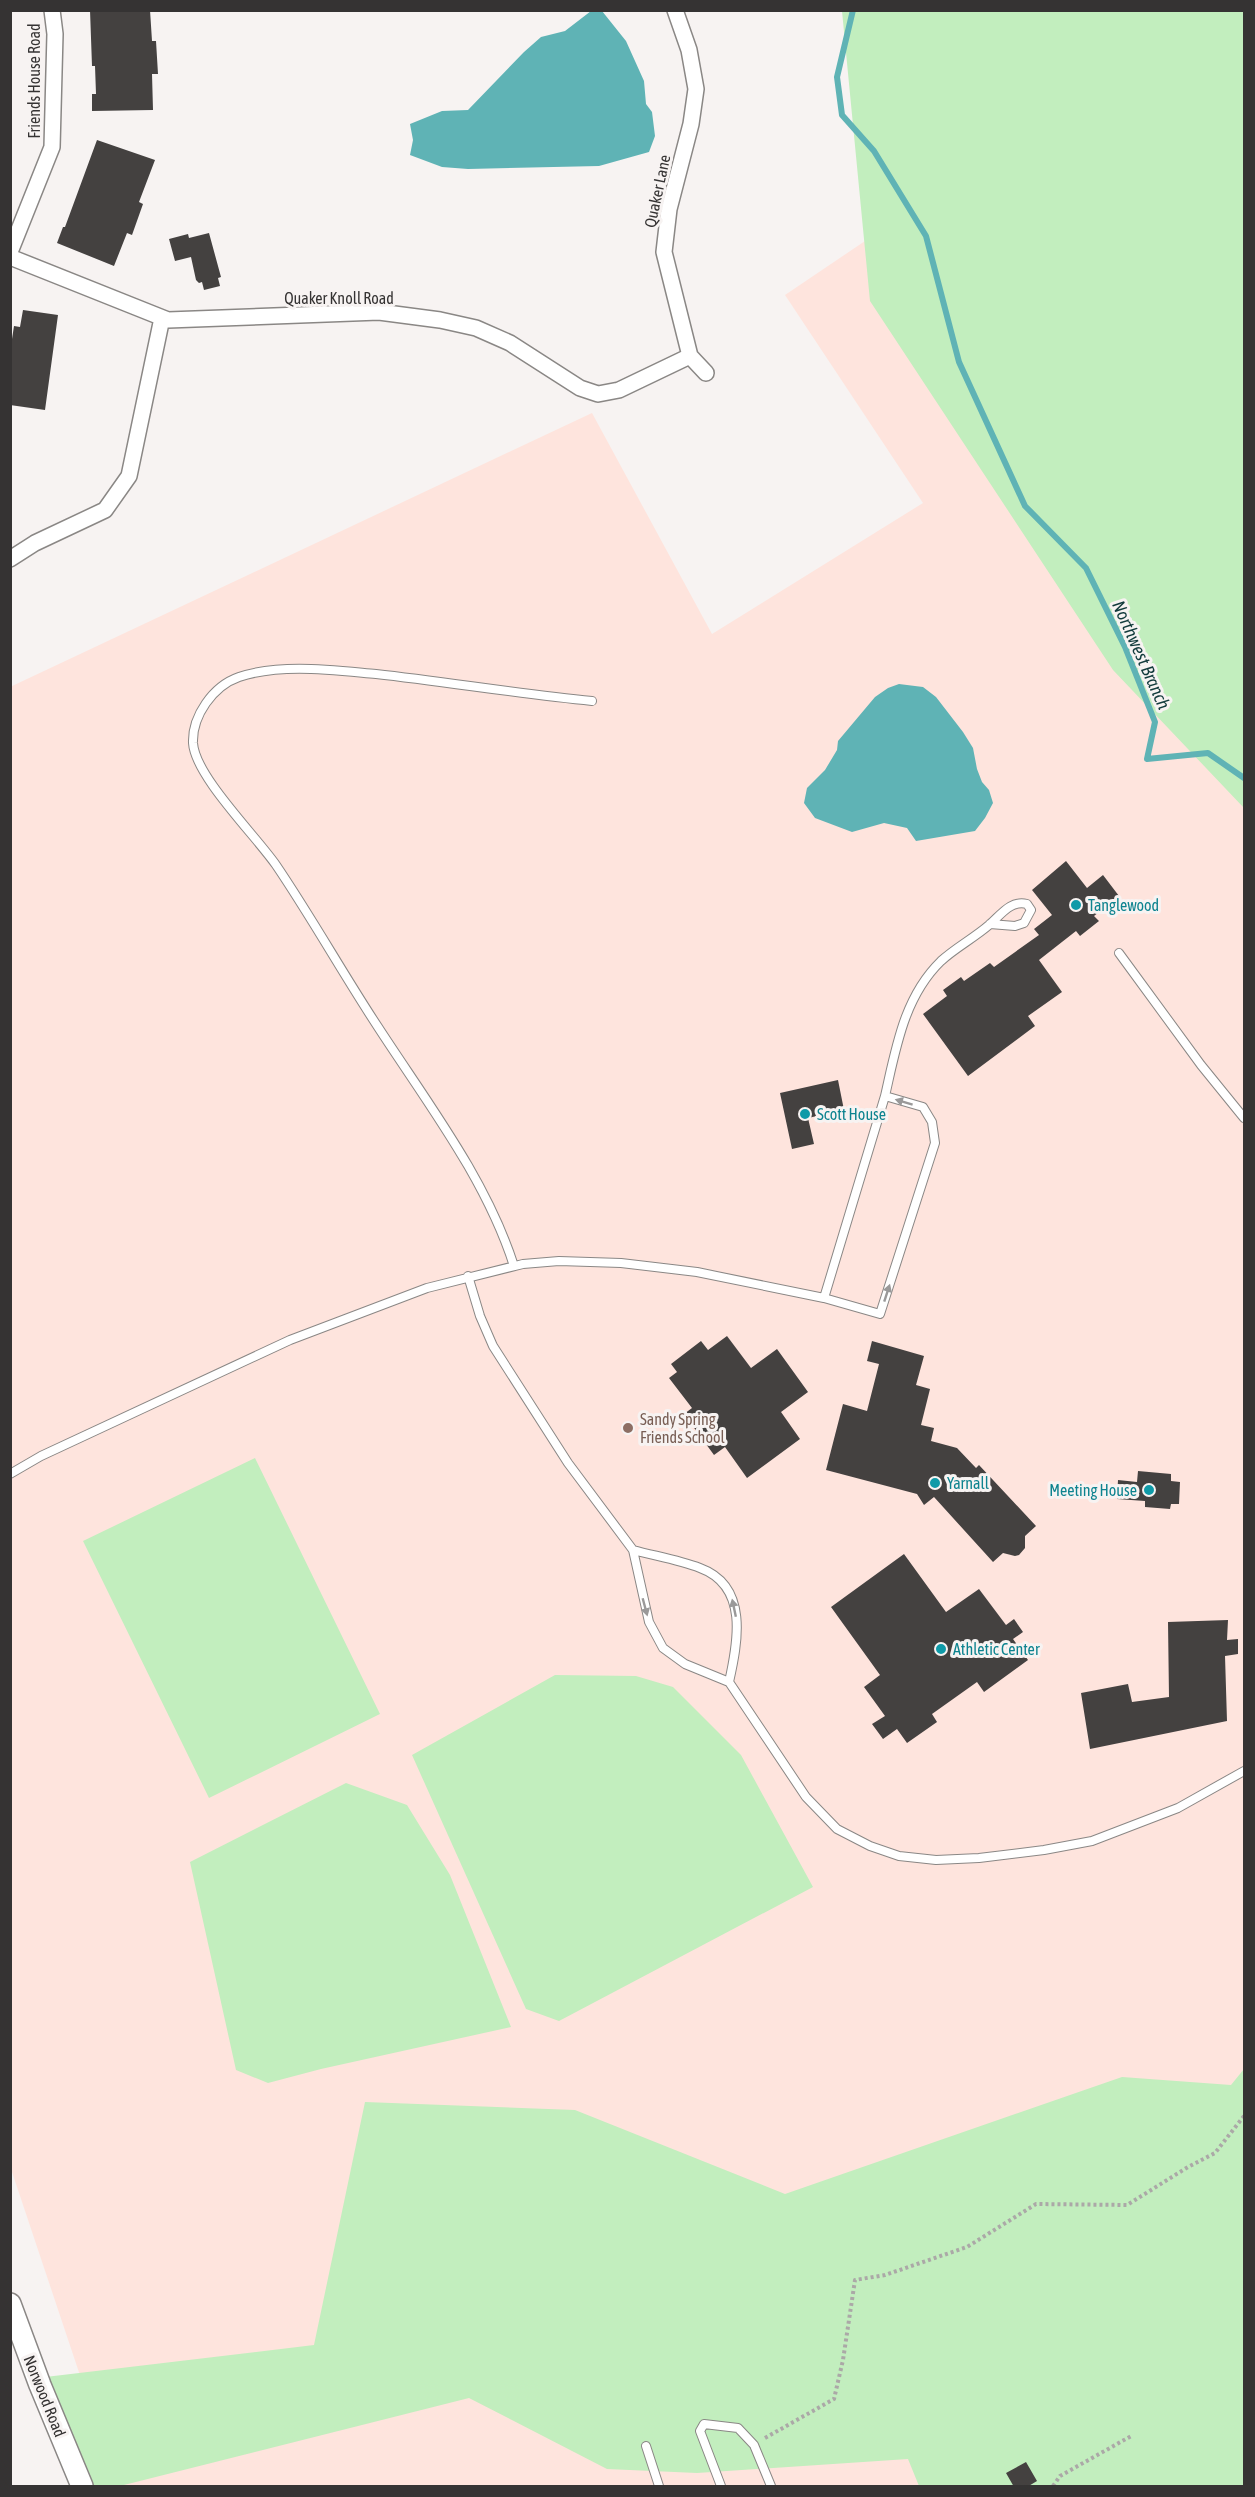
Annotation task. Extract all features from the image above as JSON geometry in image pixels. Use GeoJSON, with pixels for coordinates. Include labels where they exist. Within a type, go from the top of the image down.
{"type":"FeatureCollection","features":[{"type":"Feature","properties":{"kind":"main road","name":"Norwood Road"},"geometry":{"type":"LineString","coordinates":[[10,2304],[37,2378],[82,2487]]}},
{"type":"Feature","properties":{"kind":"street","name":"Friends House Road"},"geometry":{"type":"LineString","coordinates":[[10,252],[52,147],[55,34],[52,10]]}},
{"type":"Feature","properties":{"kind":"street","name":"Quaker Lane"},"geometry":{"type":"LineString","coordinates":[[675,10],[689,50],[696,89],[692,124],[669,209],[664,252],[690,356],[706,373]]}},
{"type":"Feature","properties":{"kind":"street","name":"Quaker Knoll Road"},"geometry":{"type":"LineString","coordinates":[[10,257],[168,320],[379,312],[441,320],[476,328],[510,343],[580,388],[598,394],[618,390],[690,356]]}},
{"type":"Feature","properties":{"kind":"street"},"geometry":{"type":"LineString","coordinates":[[10,559],[35,543],[105,510],[129,476],[162,318]]}},
{"type":"Feature","properties":{"kind":"lane"},"geometry":{"type":"LineString","coordinates":[[514,1266],[503,1232],[474,1176],[373,1020],[310,916],[266,850],[200,765],[193,744],[195,722],[211,696],[236,678],[267,670],[340,670],[592,701]]}},
{"type":"Feature","properties":{"kind":"lane"},"geometry":{"type":"LineString","coordinates":[[824,1298],[885,1096],[897,1041],[922,982],[942,960],[1011,905],[1019,902],[1027,904],[1031,910],[1024,923],[1015,926],[990,924]]}},
{"type":"Feature","properties":{"kind":"lane"},"geometry":{"type":"LineString","coordinates":[[1119,953],[1201,1065],[1245,1118]]}},
{"type":"Feature","properties":{"kind":"lane"},"geometry":{"type":"LineString","coordinates":[[10,1474],[41,1456],[290,1340],[428,1288],[514,1266],[559,1261],[621,1263],[697,1272],[824,1298],[880,1314],[935,1143],[932,1122],[922,1107],[885,1096]]}},
{"type":"Feature","properties":{"kind":"lane"},"geometry":{"type":"LineString","coordinates":[[468,1276],[492,1346],[568,1463],[633,1550],[649,1622],[663,1647],[685,1664],[729,1682],[806,1797],[837,1829],[870,1846],[899,1856],[936,1860],[979,1858],[1044,1850],[1092,1841],[1178,1808],[1245,1771]]}},
{"type":"Feature","properties":{"kind":"lane"},"geometry":{"type":"LineString","coordinates":[[633,1550],[702,1568],[722,1583],[734,1602],[738,1641],[729,1682]]}},
{"type":"Feature","properties":{"kind":"lane"},"geometry":{"type":"LineString","coordinates":[[721,2487],[700,2431],[704,2424],[738,2428],[754,2445],[771,2487]]}},
{"type":"Feature","properties":{"kind":"lane"},"geometry":{"type":"LineString","coordinates":[[646,2446],[659,2487]]}},
{"type":"Feature","properties":{"kind":"path"},"geometry":{"type":"LineString","coordinates":[[754,2445],[834,2399],[855,2280],[885,2275],[967,2247],[1036,2204],[1127,2205],[1215,2153],[1245,2116]]}},
{"type":"Feature","properties":{"kind":"path"},"geometry":{"type":"LineString","coordinates":[[1053,2487],[1060,2476],[1133,2435]]}},
{"type":"Feature","properties":{"kind":"shaded area","name":"Sandy Spring Friends School"},"geometry":{"type":"Polygon","coordinates":[[[1206,11],[1244,11],[1244,2480],[1226,2486],[117,2486],[11,2169],[10,687],[592,413],[712,634],[923,503],[785,295],[1206,11]]]}},
{"type":"Feature","properties":{"kind":"green space"},"geometry":{"type":"Polygon","coordinates":[[[842,11],[1244,11],[1244,808],[1113,670],[870,301],[842,11]]]}},
{"type":"Feature","properties":{"kind":"green space"},"geometry":{"type":"Polygon","coordinates":[[[255,1458],[380,1714],[209,1798],[83,1541],[255,1458]]]}},
{"type":"Feature","properties":{"kind":"green space"},"geometry":{"type":"Polygon","coordinates":[[[555,1675],[636,1676],[673,1687],[741,1755],[813,1887],[559,2021],[526,2009],[412,1755],[555,1675]]]}},
{"type":"Feature","properties":{"kind":"green space"},"geometry":{"type":"Polygon","coordinates":[[[346,1783],[407,1805],[450,1875],[511,2027],[268,2083],[236,2070],[190,1862],[346,1783]]]}},
{"type":"Feature","properties":{"kind":"green space"},"geometry":{"type":"Polygon","coordinates":[[[1244,2069],[1244,2486],[919,2486],[908,2459],[697,2473],[607,2469],[469,2398],[120,2486],[82,2486],[37,2378],[314,2345],[365,2102],[575,2110],[785,2194],[1122,2077],[1231,2085],[1244,2069]]]}},
{"type":"Feature","properties":{"kind":"water"},"geometry":{"type":"Polygon","coordinates":[[[591,11],[602,11],[626,41],[644,81],[646,104],[652,112],[655,136],[649,152],[599,166],[468,169],[442,167],[410,155],[413,140],[410,124],[442,111],[468,110],[541,37],[565,31],[591,11]]]}},
{"type":"Feature","properties":{"kind":"water"},"geometry":{"type":"Polygon","coordinates":[[[899,684],[923,687],[936,697],[973,748],[977,769],[982,782],[989,790],[993,803],[975,831],[916,841],[907,828],[884,823],[852,832],[815,818],[804,803],[807,788],[825,770],[837,750],[838,741],[875,697],[899,684]]]}},
{"type":"Feature","properties":{"kind":"building"},"geometry":{"type":"Polygon","coordinates":[[[90,10],[150,10],[152,41],[156,41],[158,74],[152,74],[153,110],[92,111],[92,94],[96,94],[95,66],[92,66],[90,10]]]}},
{"type":"Feature","properties":{"kind":"building"},"geometry":{"type":"Polygon","coordinates":[[[97,140],[155,160],[139,202],[143,204],[132,235],[127,233],[114,266],[57,243],[97,140]]]}},
{"type":"Feature","properties":{"kind":"building"},"geometry":{"type":"Polygon","coordinates":[[[209,233],[221,277],[218,278],[220,286],[204,290],[202,282],[199,283],[196,280],[191,257],[175,261],[169,239],[188,234],[189,238],[209,233]]]}},
{"type":"Feature","properties":{"kind":"building"},"geometry":{"type":"Polygon","coordinates":[[[23,310],[58,315],[45,410],[10,405],[10,352],[14,326],[20,327],[23,310]]]}},
{"type":"Feature","properties":{"kind":"building"},"geometry":{"type":"Polygon","coordinates":[[[1066,861],[1087,888],[1103,875],[1119,896],[1094,916],[1099,921],[1080,936],[1076,931],[1039,960],[1062,992],[1028,1016],[1035,1026],[968,1076],[923,1014],[947,996],[943,990],[961,977],[964,981],[990,963],[994,967],[1039,935],[1034,929],[1052,915],[1032,890],[1066,861]]]}},
{"type":"Feature","properties":{"kind":"building","name":"Scott House"},"geometry":{"type":"Polygon","coordinates":[[[838,1080],[844,1110],[808,1118],[814,1144],[792,1149],[780,1093],[838,1080]]]}},
{"type":"Feature","properties":{"kind":"building"},"geometry":{"type":"Polygon","coordinates":[[[727,1336],[751,1368],[777,1349],[808,1392],[781,1412],[800,1439],[747,1478],[725,1447],[714,1455],[684,1414],[692,1408],[669,1378],[677,1372],[671,1364],[701,1341],[708,1350],[727,1336]]]}},
{"type":"Feature","properties":{"kind":"building","name":"Yarnall"},"geometry":{"type":"Polygon","coordinates":[[[872,1341],[924,1356],[916,1385],[930,1389],[921,1425],[934,1428],[931,1441],[957,1448],[976,1468],[979,1465],[1036,1526],[1025,1536],[1025,1548],[1019,1555],[1003,1553],[993,1562],[934,1497],[924,1505],[917,1494],[826,1470],[843,1404],[867,1411],[879,1364],[867,1361],[872,1341]]]}},
{"type":"Feature","properties":{"kind":"building","name":"Meeting House"},"geometry":{"type":"Polygon","coordinates":[[[1138,1471],[1171,1474],[1171,1481],[1180,1482],[1179,1504],[1171,1504],[1170,1509],[1145,1507],[1145,1501],[1117,1499],[1118,1480],[1137,1482],[1138,1471]]]}},
{"type":"Feature","properties":{"kind":"building","name":"Athletic Center"},"geometry":{"type":"Polygon","coordinates":[[[904,1554],[946,1612],[979,1589],[1006,1625],[1014,1619],[1023,1632],[1013,1639],[1028,1660],[984,1692],[977,1682],[932,1714],[937,1722],[907,1743],[897,1729],[883,1739],[872,1724],[885,1716],[864,1687],[880,1675],[831,1607],[904,1554]]]}},
{"type":"Feature","properties":{"kind":"building"},"geometry":{"type":"Polygon","coordinates":[[[1228,1620],[1227,1640],[1238,1639],[1238,1654],[1225,1656],[1227,1721],[1090,1749],[1081,1693],[1128,1684],[1132,1702],[1169,1697],[1168,1622],[1228,1620]]]}},
{"type":"Feature","properties":{"kind":"building"},"geometry":{"type":"Polygon","coordinates":[[[1026,2462],[1037,2481],[1027,2487],[1014,2487],[1006,2473],[1026,2462]]]}},
{"type":"Feature","properties":{"kind":"waterway","name":"Northwest Branch"},"geometry":{"type":"LineString","coordinates":[[853,10],[837,77],[842,115],[874,151],[926,236],[959,362],[1025,506],[1086,568],[1125,647],[1155,722],[1147,759],[1208,753],[1244,778]]}},
{"type":"Feature","properties":{"kind":"place","name":"Tanglewood"},"geometry":{"type":"Point","coordinates":[1076,905]}},
{"type":"Feature","properties":{"kind":"place","name":"Scott House"},"geometry":{"type":"Point","coordinates":[805,1114]}},
{"type":"Feature","properties":{"kind":"place","name":"Sandy Spring Friends School"},"geometry":{"type":"Point","coordinates":[628,1428]}},
{"type":"Feature","properties":{"kind":"place","name":"Yarnall"},"geometry":{"type":"Point","coordinates":[935,1483]}},
{"type":"Feature","properties":{"kind":"place","name":"Meeting House"},"geometry":{"type":"Point","coordinates":[1149,1490]}},
{"type":"Feature","properties":{"kind":"place","name":"Athletic Center"},"geometry":{"type":"Point","coordinates":[941,1649]}}]}
